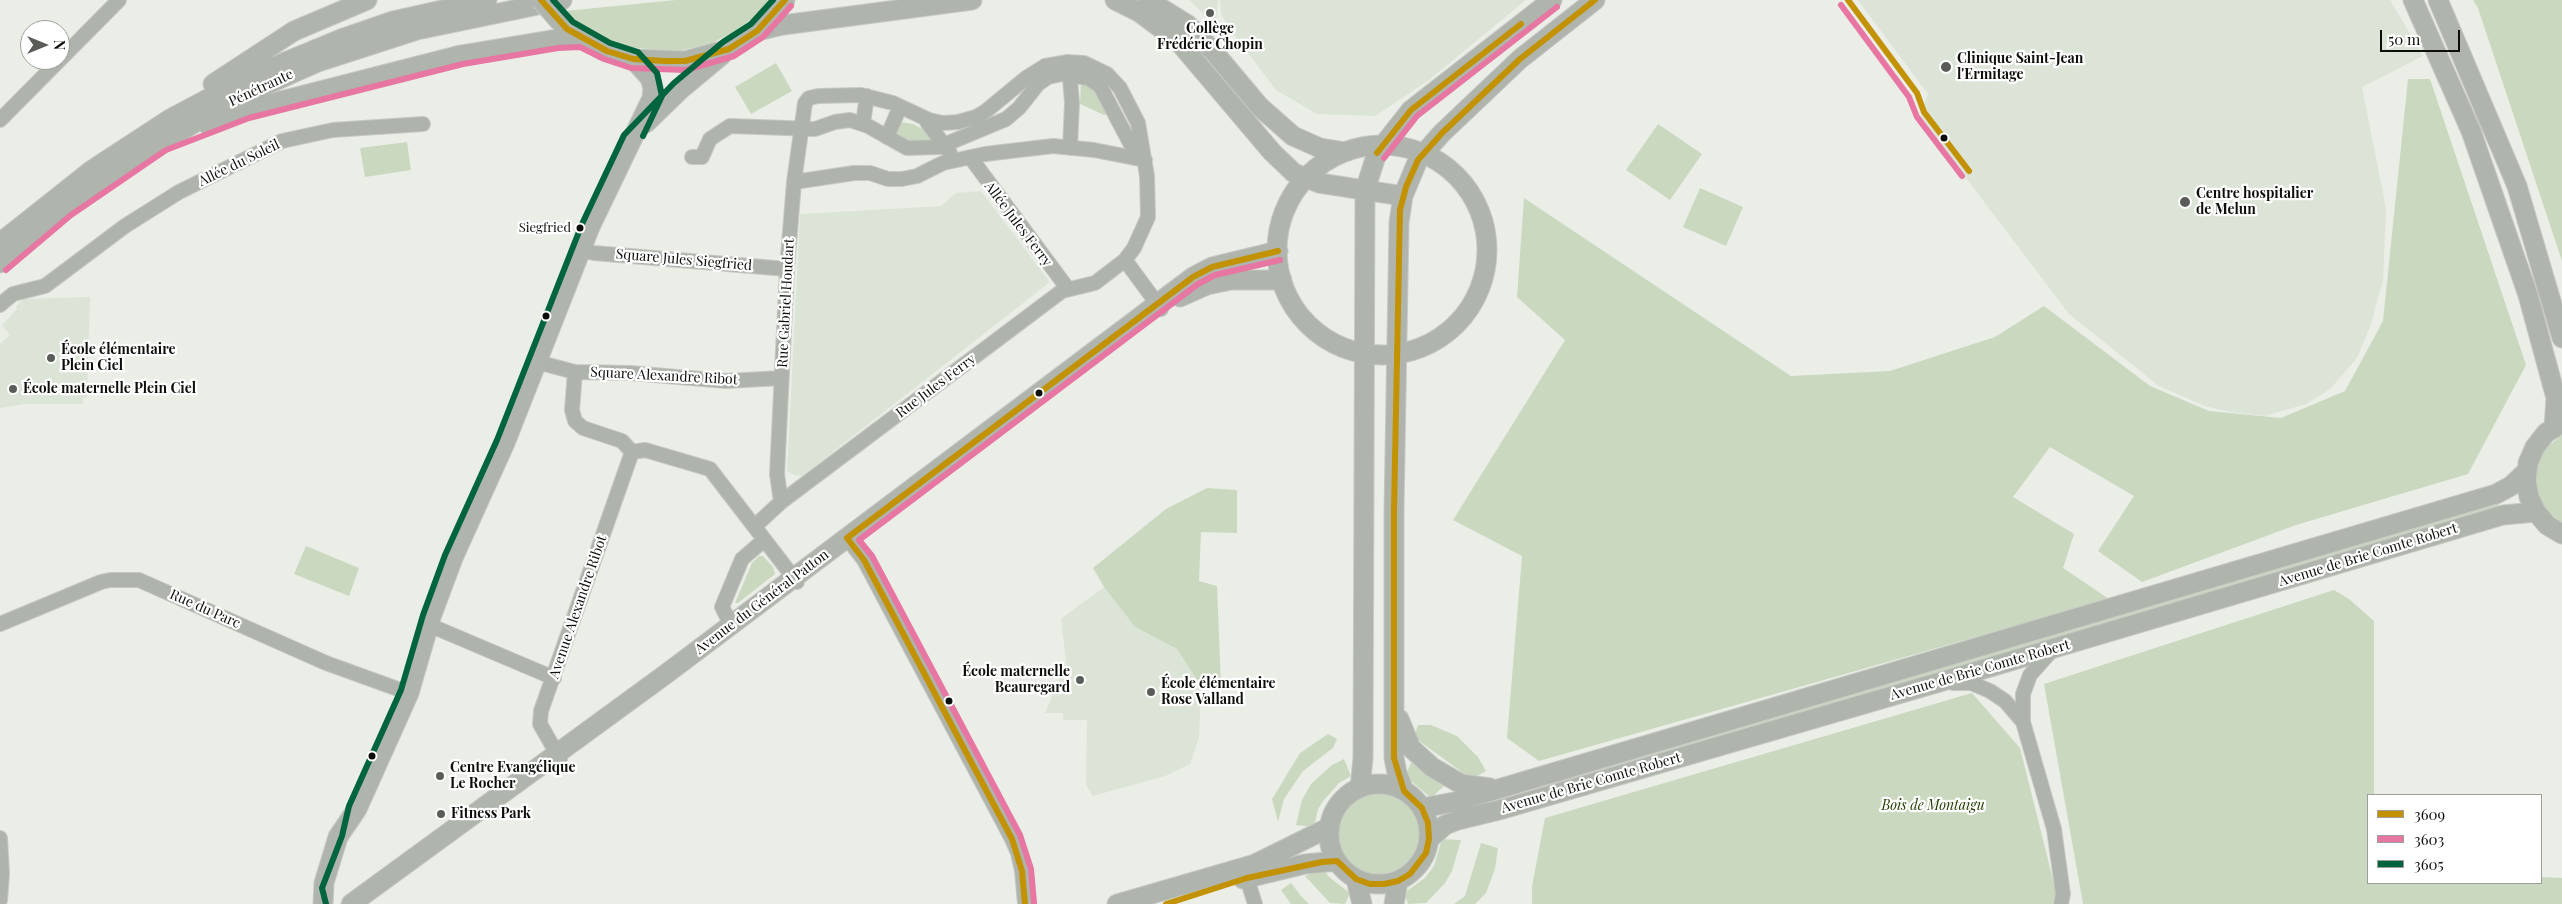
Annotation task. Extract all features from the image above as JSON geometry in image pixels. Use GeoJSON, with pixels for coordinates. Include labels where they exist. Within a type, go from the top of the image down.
{"type":"FeatureCollection","features":[{"type":"Feature","properties":{"kind":"main road"},"geometry":{"type":"LineString","coordinates":[[170,119],[214,84],[294,31],[367,0]]}},
{"type":"Feature","properties":{"kind":"main road","name":"Pénétrante"},"geometry":{"type":"LineString","coordinates":[[0,244],[92,170],[170,119],[249,77],[341,38],[393,21],[487,0]]}},
{"type":"Feature","properties":{"kind":"main road"},"geometry":{"type":"LineString","coordinates":[[541,0],[560,22],[582,38],[607,51],[634,59],[685,61],[730,49]]}},
{"type":"Feature","properties":{"kind":"main road","name":"Pénétrante"},"geometry":{"type":"LineString","coordinates":[[0,262],[66,208],[108,177],[162,142],[250,92],[325,59],[417,30],[562,0]]}},
{"type":"Feature","properties":{"kind":"main road"},"geometry":{"type":"LineString","coordinates":[[632,139],[669,100],[730,49],[756,31],[785,0]]}},
{"type":"Feature","properties":{"kind":"main road"},"geometry":{"type":"LineString","coordinates":[[756,31],[783,25],[972,0]]}},
{"type":"Feature","properties":{"kind":"main road"},"geometry":{"type":"LineString","coordinates":[[1116,0],[1139,12],[1178,41],[1272,152],[1294,173],[1319,183],[1403,196]]}},
{"type":"Feature","properties":{"kind":"main road"},"geometry":{"type":"LineString","coordinates":[[1360,788],[1363,758],[1365,190],[1378,153],[1411,110],[1552,0]]}},
{"type":"Feature","properties":{"kind":"main road"},"geometry":{"type":"LineString","coordinates":[[1404,790],[1390,785],[1372,785],[1360,788],[1343,800],[1334,813],[1330,827],[1331,845],[1337,861],[1356,879],[1370,884],[1398,881],[1410,874],[1419,864],[1426,853],[1429,839],[1428,823],[1422,808],[1404,790],[1396,773],[1394,758],[1396,332],[1399,222],[1403,196],[1418,160],[1442,133],[1520,59],[1595,0]]}},
{"type":"Feature","properties":{"kind":"main road"},"geometry":{"type":"LineString","coordinates":[[2413,0],[2471,131],[2528,295],[2556,398],[2558,426],[2535,447],[2526,472],[2526,489],[2536,512],[2547,525],[2562,534]]}},
{"type":"Feature","properties":{"kind":"main road"},"geometry":{"type":"LineString","coordinates":[[2438,0],[2477,88],[2521,200],[2562,338]]}},
{"type":"Feature","properties":{"kind":"main road"},"geometry":{"type":"LineString","coordinates":[[1150,1],[1173,14],[1201,37],[1260,107],[1293,136],[1320,148],[1378,153],[1418,160]]}},
{"type":"Feature","properties":{"kind":"main road"},"geometry":{"type":"LineString","coordinates":[[162,142],[246,110],[461,55],[557,39],[582,38]]}},
{"type":"Feature","properties":{"kind":"main road"},"geometry":{"type":"LineString","coordinates":[[324,904],[324,883],[338,838],[357,809],[409,692],[428,625],[453,558],[505,443],[602,198],[632,139],[653,91],[650,78],[634,59]]}},
{"type":"Feature","properties":{"kind":"main road"},"geometry":{"type":"LineString","coordinates":[[1379,145],[1418,151],[1451,171],[1476,202],[1487,239],[1483,278],[1465,314],[1436,340],[1399,353],[1360,352],[1324,337],[1296,309],[1282,280],[1278,251],[1279,234],[1286,208],[1308,176],[1341,154],[1379,145]]}},
{"type":"Feature","properties":{"kind":"main road"},"geometry":{"type":"LineString","coordinates":[[2521,200],[2530,214],[2562,300]]}},
{"type":"Feature","properties":{"kind":"main road","name":"Avenue du Général Patton"},"geometry":{"type":"LineString","coordinates":[[351,904],[559,757],[1159,306],[1193,277],[1212,267],[1278,251]]}},
{"type":"Feature","properties":{"kind":"main road","name":"Avenue du Général Patton"},"geometry":{"type":"LineString","coordinates":[[1159,306],[1207,285],[1253,278],[1282,280]]}},
{"type":"Feature","properties":{"kind":"main road","name":"Avenue de Brie Comte Robert"},"geometry":{"type":"LineString","coordinates":[[1422,808],[1454,802],[1495,788],[1580,765],[2496,494],[2511,486],[2526,472]]}},
{"type":"Feature","properties":{"kind":"main road","name":"Avenue de Brie Comte Robert"},"geometry":{"type":"LineString","coordinates":[[1429,839],[1446,825],[1458,820],[1503,809],[1940,682],[2503,515],[2536,512]]}},
{"type":"Feature","properties":{"kind":"main road","name":"Avenue du Général Patton"},"geometry":{"type":"LineString","coordinates":[[368,904],[731,625],[796,580]]}},
{"type":"Feature","properties":{"kind":"main road"},"geometry":{"type":"LineString","coordinates":[[1394,704],[1406,741],[1417,755],[1452,780],[1473,786],[1495,788]]}},
{"type":"Feature","properties":{"kind":"main road"},"geometry":{"type":"LineString","coordinates":[[335,904],[330,890],[350,839],[357,809]]}},
{"type":"Feature","properties":{"kind":"main road"},"geometry":{"type":"LineString","coordinates":[[1166,904],[1246,873],[1330,827]]}},
{"type":"Feature","properties":{"kind":"main road"},"geometry":{"type":"LineString","coordinates":[[1117,904],[1246,873],[1337,861]]}},
{"type":"Feature","properties":{"kind":"main road"},"geometry":{"type":"LineString","coordinates":[[1356,879],[1362,904]]}},
{"type":"Feature","properties":{"kind":"main road"},"geometry":{"type":"LineString","coordinates":[[1394,904],[1398,881]]}},
{"type":"Feature","properties":{"kind":"street"},"geometry":{"type":"LineString","coordinates":[[0,120],[119,0]]}},
{"type":"Feature","properties":{"kind":"street"},"geometry":{"type":"LineString","coordinates":[[692,157],[702,157],[710,139],[730,126],[822,128],[842,121],[863,123],[901,146],[914,149],[986,111],[1037,70],[1054,63],[1070,68]]}},
{"type":"Feature","properties":{"kind":"street"},"geometry":{"type":"LineString","coordinates":[[863,123],[867,96],[900,106],[950,131],[1006,119],[1019,108],[1038,84],[1048,77],[1084,63],[1100,69],[1120,88],[1138,123],[1145,160],[1148,217],[1134,248],[1125,260],[1159,306]]}},
{"type":"Feature","properties":{"kind":"street"},"geometry":{"type":"LineString","coordinates":[[1070,68],[1070,148]]}},
{"type":"Feature","properties":{"kind":"street","name":"Rue Gabriel Houdart"},"geometry":{"type":"LineString","coordinates":[[781,502],[777,474],[787,269],[794,182],[805,103],[809,98],[818,96],[839,94],[867,96]]}},
{"type":"Feature","properties":{"kind":"street"},"geometry":{"type":"LineString","coordinates":[[887,137],[900,106]]}},
{"type":"Feature","properties":{"kind":"street","name":"Allée du Soleil"},"geometry":{"type":"LineString","coordinates":[[0,305],[13,294],[45,286],[125,226],[179,192],[282,141],[333,130],[423,124]]}},
{"type":"Feature","properties":{"kind":"street","name":"Allée Jules Ferry"},"geometry":{"type":"LineString","coordinates":[[950,131],[968,158],[1068,289]]}},
{"type":"Feature","properties":{"kind":"street"},"geometry":{"type":"LineString","coordinates":[[794,182],[854,173],[870,173],[888,178],[902,179],[917,176],[937,166],[968,158],[1011,149],[1053,146],[1094,150],[1145,160]]}},
{"type":"Feature","properties":{"kind":"street","name":"Square Jules Siegfried"},"geometry":{"type":"LineString","coordinates":[[581,250],[604,254],[787,269]]}},
{"type":"Feature","properties":{"kind":"street","name":"Rue Jules Ferry"},"geometry":{"type":"LineString","coordinates":[[755,526],[781,502],[832,466],[1062,291],[1081,288],[1095,283],[1125,260]]}},
{"type":"Feature","properties":{"kind":"street","name":"Square Alexandre Ribot"},"geometry":{"type":"LineString","coordinates":[[537,362],[575,372],[630,373],[726,381],[782,378]]}},
{"type":"Feature","properties":{"kind":"street","name":"Square Alexandre Ribot"},"geometry":{"type":"LineString","coordinates":[[575,372],[572,410],[574,421],[583,428],[622,441],[632,452]]}},
{"type":"Feature","properties":{"kind":"street"},"geometry":{"type":"LineString","coordinates":[[632,452],[645,450],[710,469],[796,580]]}},
{"type":"Feature","properties":{"kind":"street","name":"Avenue Alexandre Ribot"},"geometry":{"type":"LineString","coordinates":[[559,757],[540,724],[541,711],[632,452]]}},
{"type":"Feature","properties":{"kind":"street"},"geometry":{"type":"LineString","coordinates":[[731,625],[722,607],[742,559],[764,540]]}},
{"type":"Feature","properties":{"kind":"street"},"geometry":{"type":"LineString","coordinates":[[849,540],[864,560],[916,656],[1018,853],[1025,904]]}},
{"type":"Feature","properties":{"kind":"street","name":"Rue du Parc"},"geometry":{"type":"LineString","coordinates":[[0,624],[94,585],[110,580],[139,580],[326,663],[409,692]]}},
{"type":"Feature","properties":{"kind":"street"},"geometry":{"type":"LineString","coordinates":[[428,625],[554,678]]}},
{"type":"Feature","properties":{"kind":"street"},"geometry":{"type":"LineString","coordinates":[[2053,649],[2030,676],[2023,694],[2023,722],[2054,829],[2063,894],[2061,904]]}},
{"type":"Feature","properties":{"kind":"street"},"geometry":{"type":"LineString","coordinates":[[1940,682],[1971,683],[1990,691],[2005,701],[2023,722]]}},
{"type":"Feature","properties":{"kind":"street"},"geometry":{"type":"LineString","coordinates":[[0,838],[2,868],[0,900]]}},
{"type":"Feature","properties":{"kind":"street"},"geometry":{"type":"LineString","coordinates":[[1246,873],[1255,904]]}},
{"type":"Feature","properties":{"kind":"shaded area","name":"Collège Frédéric Chopin"},"geometry":{"type":"Polygon","coordinates":[[[1189,0],[1218,0],[1216,26],[1189,0]]]}},
{"type":"Feature","properties":{"kind":"shaded area"},"geometry":{"type":"Polygon","coordinates":[[[1220,0],[1526,0],[1429,80],[1375,116],[1317,114],[1276,90],[1228,27],[1221,13],[1220,0]]]}},
{"type":"Feature","properties":{"kind":"shaded area","name":"Centre hospitalier de Melun"},"geometry":{"type":"Polygon","coordinates":[[[1858,0],[2390,0],[2423,56],[2362,87],[2386,209],[2383,280],[2371,324],[2357,358],[2330,389],[2306,404],[2265,416],[2231,412],[2205,406],[2159,386],[2069,314],[1920,117],[1928,94],[1858,0]]]}},
{"type":"Feature","properties":{"kind":"shaded area"},"geometry":{"type":"Polygon","coordinates":[[[981,191],[1050,282],[802,476],[794,475],[787,471],[800,214],[941,206],[956,193],[981,191]]]}},
{"type":"Feature","properties":{"kind":"shaded area","name":"École élémentaire Plein Ciel"},"geometry":{"type":"Polygon","coordinates":[[[90,297],[87,398],[83,398],[83,404],[25,404],[0,408],[0,344],[10,335],[2,325],[17,309],[16,306],[24,299],[90,297]]]}},
{"type":"Feature","properties":{"kind":"shaded area","name":"École élémentaire Rose Valland"},"geometry":{"type":"Polygon","coordinates":[[[1104,587],[1135,627],[1177,649],[1201,686],[1199,737],[1190,764],[1165,776],[1093,796],[1086,785],[1087,720],[1063,720],[1063,713],[1045,713],[1066,662],[1061,619],[1104,587]]]}},
{"type":"Feature","properties":{"kind":"green space"},"geometry":{"type":"Polygon","coordinates":[[[676,0],[771,0],[755,17],[730,34],[710,44],[678,51],[634,48],[607,40],[583,27],[565,11],[676,0]]]}},
{"type":"Feature","properties":{"kind":"green space"},"geometry":{"type":"Polygon","coordinates":[[[2473,0],[2562,0],[2562,261],[2478,8],[2473,0]]]}},
{"type":"Feature","properties":{"kind":"green space"},"geometry":{"type":"Polygon","coordinates":[[[776,63],[792,91],[751,114],[735,87],[776,63]]]}},
{"type":"Feature","properties":{"kind":"green space"},"geometry":{"type":"Polygon","coordinates":[[[2408,79],[2430,79],[2526,365],[2468,474],[2296,525],[2142,582],[2098,551],[2134,496],[2050,447],[2013,497],[2074,534],[2063,568],[2109,599],[1539,761],[1507,738],[1522,556],[1453,520],[1565,340],[1517,297],[1524,198],[1791,376],[1890,371],[1995,337],[2044,306],[2150,386],[2209,411],[2281,418],[2345,391],[2383,321],[2408,79]]]}},
{"type":"Feature","properties":{"kind":"green space"},"geometry":{"type":"Polygon","coordinates":[[[1081,83],[1092,85],[1108,114],[1104,115],[1080,104],[1081,83]]]}},
{"type":"Feature","properties":{"kind":"green space"},"geometry":{"type":"Polygon","coordinates":[[[899,122],[913,124],[926,131],[935,143],[914,142],[894,135],[899,122]]]}},
{"type":"Feature","properties":{"kind":"green space"},"geometry":{"type":"Polygon","coordinates":[[[1658,124],[1702,154],[1670,200],[1626,170],[1658,124]]]}},
{"type":"Feature","properties":{"kind":"green space"},"geometry":{"type":"Polygon","coordinates":[[[407,142],[411,170],[365,177],[360,148],[407,142]]]}},
{"type":"Feature","properties":{"kind":"green space"},"geometry":{"type":"Polygon","coordinates":[[[1700,188],[1743,207],[1726,246],[1683,227],[1700,188]]]}},
{"type":"Feature","properties":{"kind":"green space"},"geometry":{"type":"Polygon","coordinates":[[[2562,435],[2562,522],[2546,511],[2538,498],[2534,484],[2536,468],[2542,451],[2562,435]]]}},
{"type":"Feature","properties":{"kind":"green space"},"geometry":{"type":"Polygon","coordinates":[[[1207,488],[1237,490],[1237,533],[1201,532],[1199,581],[1217,586],[1221,685],[1201,686],[1177,649],[1135,627],[1104,587],[1093,568],[1166,509],[1207,488]]]}},
{"type":"Feature","properties":{"kind":"green space"},"geometry":{"type":"Polygon","coordinates":[[[2497,499],[2501,511],[1460,815],[1456,806],[2497,499]]]}},
{"type":"Feature","properties":{"kind":"green space"},"geometry":{"type":"Polygon","coordinates":[[[306,546],[359,568],[349,596],[294,574],[306,546]]]}},
{"type":"Feature","properties":{"kind":"green space"},"geometry":{"type":"Polygon","coordinates":[[[759,556],[763,556],[773,567],[775,574],[738,603],[735,603],[752,563],[759,556]]]}},
{"type":"Feature","properties":{"kind":"green space"},"geometry":{"type":"Polygon","coordinates":[[[2334,590],[2349,599],[2374,621],[2374,794],[2367,794],[2367,884],[2542,884],[2542,877],[2562,878],[2562,904],[2083,904],[2044,684],[2334,590]]]}},
{"type":"Feature","properties":{"kind":"green space","name":"Bois de Montaigu"},"geometry":{"type":"Polygon","coordinates":[[[1972,693],[2020,748],[2059,904],[1532,904],[1532,886],[1545,818],[1972,693]]]}},
{"type":"Feature","properties":{"kind":"green space"},"geometry":{"type":"Polygon","coordinates":[[[1418,725],[1431,725],[1457,736],[1478,757],[1486,771],[1468,781],[1459,770],[1414,737],[1418,725]]]}},
{"type":"Feature","properties":{"kind":"green space"},"geometry":{"type":"Polygon","coordinates":[[[1328,734],[1337,739],[1333,748],[1303,771],[1284,799],[1278,822],[1272,799],[1300,753],[1328,734]]]}},
{"type":"Feature","properties":{"kind":"green space"},"geometry":{"type":"Polygon","coordinates":[[[1344,759],[1351,776],[1339,783],[1324,800],[1318,809],[1314,827],[1296,825],[1302,800],[1311,784],[1332,765],[1344,759]]]}},
{"type":"Feature","properties":{"kind":"green space"},"geometry":{"type":"Polygon","coordinates":[[[1413,759],[1445,785],[1431,798],[1405,776],[1413,759]]]}},
{"type":"Feature","properties":{"kind":"green space"},"geometry":{"type":"Polygon","coordinates":[[[1370,793],[1386,793],[1402,800],[1413,811],[1420,827],[1417,851],[1408,865],[1402,870],[1386,877],[1370,877],[1354,870],[1343,859],[1336,843],[1336,827],[1343,811],[1354,800],[1370,793]]]}},
{"type":"Feature","properties":{"kind":"green space"},"geometry":{"type":"Polygon","coordinates":[[[1442,839],[1461,840],[1452,871],[1445,883],[1426,903],[1408,904],[1404,893],[1425,878],[1434,866],[1442,839]]]}},
{"type":"Feature","properties":{"kind":"green space"},"geometry":{"type":"Polygon","coordinates":[[[1481,843],[1498,848],[1495,869],[1486,893],[1475,904],[1454,904],[1465,896],[1481,843]]]}},
{"type":"Feature","properties":{"kind":"green space"},"geometry":{"type":"Polygon","coordinates":[[[1323,869],[1329,877],[1350,893],[1345,904],[1330,903],[1305,876],[1323,869]]]}},
{"type":"Feature","properties":{"kind":"green space"},"geometry":{"type":"Polygon","coordinates":[[[1291,883],[1309,904],[1291,904],[1281,890],[1291,883]]]}},
{"type":"Feature","properties":{"kind":"transit line","name":"3609"},"geometry":{"type":"LineString","coordinates":[[541,0],[567,29],[607,51],[633,59],[664,61],[685,61],[729,49],[757,31],[785,0]]}},
{"type":"Feature","properties":{"kind":"transit line","name":"3605"},"geometry":{"type":"LineString","coordinates":[[553,0],[573,22],[610,43],[638,52],[657,73],[662,96],[643,136]]}},
{"type":"Feature","properties":{"kind":"transit line","name":"3605"},"geometry":{"type":"LineString","coordinates":[[326,904],[322,888],[342,836],[349,806],[401,690],[423,615],[445,555],[497,440],[582,224],[624,135],[674,83],[723,42],[751,24],[773,0]]}},
{"type":"Feature","properties":{"kind":"transit line","name":"3609"},"geometry":{"type":"LineString","coordinates":[[1166,904],[1247,878],[1322,862],[1337,861],[1356,879],[1370,884],[1384,884],[1398,881],[1410,874],[1426,853],[1429,839],[1428,823],[1422,808],[1404,791],[1394,758],[1394,510],[1400,210],[1406,187],[1418,160],[1442,133],[1520,59],[1595,0]]}},
{"type":"Feature","properties":{"kind":"transit line","name":"3609"},"geometry":{"type":"LineString","coordinates":[[1848,0],[1917,93],[1924,112],[1969,171]]}},
{"type":"Feature","properties":{"kind":"transit line","name":"3603"},"geometry":{"type":"LineString","coordinates":[[1841,5],[1909,97],[1917,117],[1962,176]]}},
{"type":"Feature","properties":{"kind":"transit line","name":"3603"},"geometry":{"type":"LineString","coordinates":[[6,270],[71,215],[166,150],[249,118],[463,64],[558,48],[580,47],[604,59],[631,68],[686,70],[734,56],[763,37],[791,6]]}},
{"type":"Feature","properties":{"kind":"transit line","name":"3603"},"geometry":{"type":"LineString","coordinates":[[1384,158],[1417,116],[1557,7]]}},
{"type":"Feature","properties":{"kind":"transit line","name":"3609"},"geometry":{"type":"LineString","coordinates":[[1377,153],[1411,110],[1521,24]]}},
{"type":"Feature","properties":{"kind":"transit line","name":"3609"},"geometry":{"type":"LineString","coordinates":[[1025,904],[1022,871],[1012,839],[864,560],[847,538],[1193,277],[1212,267],[1278,251]]}},
{"type":"Feature","properties":{"kind":"transit line","name":"3603"},"geometry":{"type":"LineString","coordinates":[[1034,903],[1031,869],[1020,835],[872,556],[859,540],[1198,284],[1215,275],[1280,260]]}},
{"type":"Feature","properties":{"kind":"place","name":"Collège Frédéric Chopin"},"geometry":{"type":"Point","coordinates":[1210,13]}},
{"type":"Feature","properties":{"kind":"place","name":"Clinique Saint-Jean l'Ermitage"},"geometry":{"type":"Point","coordinates":[1946,67]}},
{"type":"Feature","properties":{"kind":"place","name":"Centre hospitalier de Melun"},"geometry":{"type":"Point","coordinates":[2185,202]}},
{"type":"Feature","properties":{"kind":"place","name":"Siegfried"},"geometry":{"type":"Point","coordinates":[580,228]}},
{"type":"Feature","properties":{"kind":"place","name":"École élémentaire Plein Ciel"},"geometry":{"type":"Point","coordinates":[51,358]}},
{"type":"Feature","properties":{"kind":"place","name":"École maternelle Plein Ciel"},"geometry":{"type":"Point","coordinates":[13,389]}},
{"type":"Feature","properties":{"kind":"place","name":"École maternelle Beauregard"},"geometry":{"type":"Point","coordinates":[1080,680]}},
{"type":"Feature","properties":{"kind":"place","name":"École élémentaire Rose Valland"},"geometry":{"type":"Point","coordinates":[1151,692]}},
{"type":"Feature","properties":{"kind":"place","name":"Centre Evangélique Le Rocher"},"geometry":{"type":"Point","coordinates":[440,776]}},
{"type":"Feature","properties":{"kind":"place","name":"Fitness Park"},"geometry":{"type":"Point","coordinates":[441,814]}}]}
